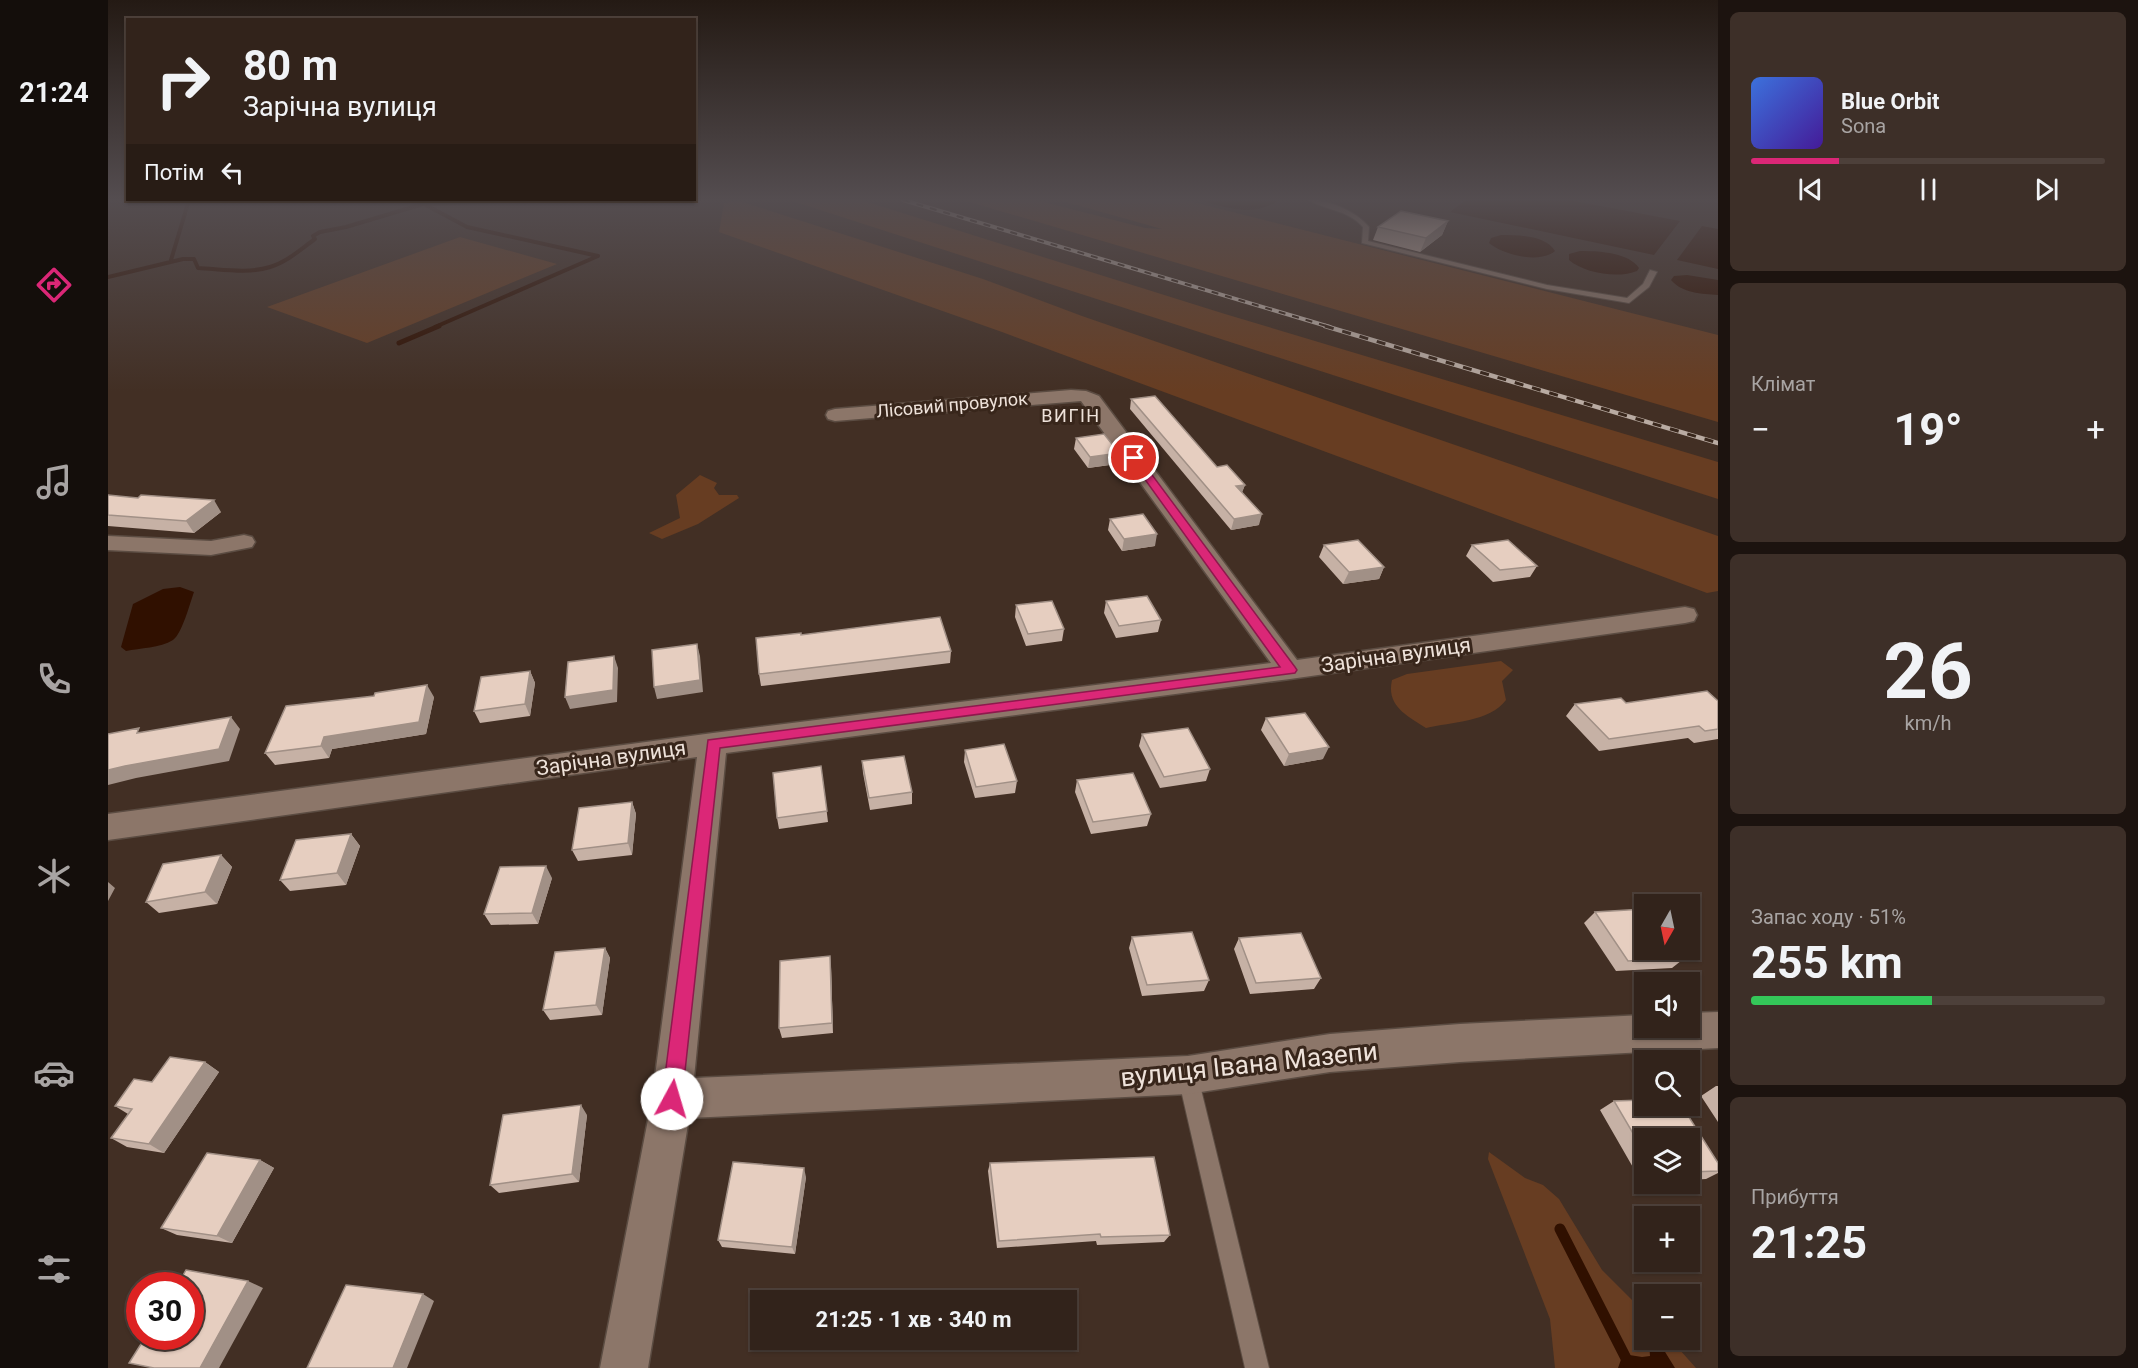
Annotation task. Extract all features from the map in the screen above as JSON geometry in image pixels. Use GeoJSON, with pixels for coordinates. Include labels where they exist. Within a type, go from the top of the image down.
{"type":"FeatureCollection","features":[{"type":"Feature","properties":{"kind":"street","name":"Лісовий провулок"},"geometry":{"type":"LineString","coordinates":[[835,415],[1071,395],[1086,396],[1099,410],[1290,670]]}},
{"type":"Feature","properties":{"kind":"street"},"geometry":{"type":"LineString","coordinates":[[108,543],[210,548],[244,542]]}},
{"type":"Feature","properties":{"kind":"street","name":"Зарічна вулиця"},"geometry":{"type":"LineString","coordinates":[[108,827],[713,744],[1290,670],[1685,615]]}},
{"type":"Feature","properties":{"kind":"street"},"geometry":{"type":"LineString","coordinates":[[624,1368],[672,1099],[713,744]]}},
{"type":"Feature","properties":{"kind":"street","name":"вулиця Івана Мазепи"},"geometry":{"type":"LineString","coordinates":[[672,1099],[1188,1075],[1330,1053],[1460,1043],[1718,1030]]}},
{"type":"Feature","properties":{"kind":"lane"},"geometry":{"type":"LineString","coordinates":[[1453,264],[1547,287],[1625,302],[1646,285],[1653,272]]}},
{"type":"Feature","properties":{"kind":"lane"},"geometry":{"type":"LineString","coordinates":[[1188,1075],[1257,1368]]}},
{"type":"Feature","properties":{"kind":"shaded area"},"geometry":{"type":"Polygon","coordinates":[[[386,264],[557,264],[367,343],[267,307],[386,264]]]}},
{"type":"Feature","properties":{"kind":"shaded area"},"geometry":{"type":"Polygon","coordinates":[[[809,264],[936,264],[1718,536],[1718,591],[1707,593],[1002,332],[809,264]]]}},
{"type":"Feature","properties":{"kind":"shaded area"},"geometry":{"type":"Polygon","coordinates":[[[987,264],[1065,264],[1718,462],[1718,499],[987,264]]]}},
{"type":"Feature","properties":{"kind":"shaded area"},"geometry":{"type":"Polygon","coordinates":[[[1180,264],[1437,264],[1718,335],[1718,422],[1180,264]]]}},
{"type":"Feature","properties":{"kind":"shaded area"},"geometry":{"type":"Polygon","coordinates":[[[1574,264],[1635,264],[1639,268],[1629,273],[1611,274],[1574,264]]]}},
{"type":"Feature","properties":{"kind":"shaded area"},"geometry":{"type":"Polygon","coordinates":[[[1694,264],[1718,264],[1718,269],[1694,264]]]}},
{"type":"Feature","properties":{"kind":"shaded area"},"geometry":{"type":"Polygon","coordinates":[[[1687,275],[1718,280],[1718,295],[1686,290],[1671,280],[1674,276],[1687,275]]]}},
{"type":"Feature","properties":{"kind":"shaded area"},"geometry":{"type":"Polygon","coordinates":[[[700,475],[717,483],[714,488],[719,495],[737,495],[739,498],[698,524],[662,539],[649,533],[680,518],[676,495],[700,475]]]}},
{"type":"Feature","properties":{"kind":"shaded area"},"geometry":{"type":"Polygon","coordinates":[[[180,587],[194,592],[183,625],[176,637],[162,645],[126,651],[121,647],[133,604],[163,589],[180,587]]]}},
{"type":"Feature","properties":{"kind":"shaded area"},"geometry":{"type":"Polygon","coordinates":[[[1501,661],[1513,670],[1502,681],[1506,700],[1490,713],[1480,717],[1426,728],[1400,709],[1392,697],[1392,680],[1407,674],[1501,661]]]}},
{"type":"Feature","properties":{"kind":"shaded area"},"geometry":{"type":"Polygon","coordinates":[[[1489,1152],[1525,1178],[1543,1185],[1559,1199],[1602,1270],[1634,1302],[1634,1350],[1680,1350],[1696,1368],[1555,1368],[1550,1319],[1488,1159],[1489,1152]]]}},
{"type":"Feature","properties":{"kind":"shaded area"},"geometry":{"type":"Polygon","coordinates":[[[1650,1350],[1664,1350],[1675,1368],[1618,1368],[1623,1354],[1650,1356],[1650,1350]]]}},
{"type":"Feature","properties":{"kind":"building"},"geometry":{"type":"Polygon","coordinates":[[[1155,396],[1217,467],[1227,465],[1245,485],[1236,486],[1262,514],[1234,519],[1131,399],[1155,396]]]}},
{"type":"Feature","properties":{"kind":"building"},"geometry":{"type":"Polygon","coordinates":[[[1104,434],[1119,453],[1090,457],[1076,438],[1104,434]]]}},
{"type":"Feature","properties":{"kind":"building"},"geometry":{"type":"Polygon","coordinates":[[[108,495],[214,500],[186,521],[108,515],[108,495]]]}},
{"type":"Feature","properties":{"kind":"building"},"geometry":{"type":"Polygon","coordinates":[[[1143,514],[1157,534],[1124,539],[1110,519],[1143,514]]]}},
{"type":"Feature","properties":{"kind":"building"},"geometry":{"type":"Polygon","coordinates":[[[1358,540],[1384,567],[1349,572],[1324,545],[1358,540]]]}},
{"type":"Feature","properties":{"kind":"building"},"geometry":{"type":"Polygon","coordinates":[[[1508,540],[1537,566],[1500,570],[1472,545],[1508,540]]]}},
{"type":"Feature","properties":{"kind":"building"},"geometry":{"type":"Polygon","coordinates":[[[1147,596],[1161,620],[1119,626],[1106,601],[1147,596]]]}},
{"type":"Feature","properties":{"kind":"building"},"geometry":{"type":"Polygon","coordinates":[[[1052,601],[1064,629],[1028,634],[1016,605],[1052,601]]]}},
{"type":"Feature","properties":{"kind":"building"},"geometry":{"type":"Polygon","coordinates":[[[940,617],[951,651],[759,674],[756,638],[801,633],[801,635],[940,617]]]}},
{"type":"Feature","properties":{"kind":"building"},"geometry":{"type":"Polygon","coordinates":[[[697,644],[700,680],[654,687],[652,650],[697,644]]]}},
{"type":"Feature","properties":{"kind":"building"},"geometry":{"type":"Polygon","coordinates":[[[614,656],[613,690],[565,697],[568,662],[614,656]]]}},
{"type":"Feature","properties":{"kind":"building"},"geometry":{"type":"Polygon","coordinates":[[[530,671],[525,704],[474,711],[481,677],[530,671]]]}},
{"type":"Feature","properties":{"kind":"building"},"geometry":{"type":"Polygon","coordinates":[[[427,685],[419,722],[324,737],[321,746],[265,753],[286,706],[374,696],[375,693],[427,685]]]}},
{"type":"Feature","properties":{"kind":"building"},"geometry":{"type":"Polygon","coordinates":[[[1707,691],[1718,701],[1718,729],[1705,731],[1699,726],[1609,739],[1575,704],[1621,698],[1626,703],[1707,691]]]}},
{"type":"Feature","properties":{"kind":"building"},"geometry":{"type":"Polygon","coordinates":[[[1305,713],[1329,747],[1289,754],[1266,718],[1305,713]]]}},
{"type":"Feature","properties":{"kind":"building"},"geometry":{"type":"Polygon","coordinates":[[[231,717],[219,749],[108,770],[108,734],[139,728],[137,733],[231,717]]]}},
{"type":"Feature","properties":{"kind":"building"},"geometry":{"type":"Polygon","coordinates":[[[1188,728],[1210,769],[1164,777],[1142,734],[1188,728]]]}},
{"type":"Feature","properties":{"kind":"building"},"geometry":{"type":"Polygon","coordinates":[[[1004,744],[1017,781],[976,787],[965,750],[1004,744]]]}},
{"type":"Feature","properties":{"kind":"building"},"geometry":{"type":"Polygon","coordinates":[[[904,756],[912,792],[869,798],[862,761],[904,756]]]}},
{"type":"Feature","properties":{"kind":"building"},"geometry":{"type":"Polygon","coordinates":[[[821,766],[827,811],[777,818],[773,773],[821,766]]]}},
{"type":"Feature","properties":{"kind":"building"},"geometry":{"type":"Polygon","coordinates":[[[1133,773],[1151,814],[1093,822],[1077,780],[1133,773]]]}},
{"type":"Feature","properties":{"kind":"building"},"geometry":{"type":"Polygon","coordinates":[[[632,802],[628,843],[572,850],[579,808],[632,802]]]}},
{"type":"Feature","properties":{"kind":"building"},"geometry":{"type":"Polygon","coordinates":[[[351,834],[337,873],[280,880],[296,840],[351,834]]]}},
{"type":"Feature","properties":{"kind":"building"},"geometry":{"type":"Polygon","coordinates":[[[221,855],[205,892],[146,902],[163,864],[221,855]]]}},
{"type":"Feature","properties":{"kind":"building"},"geometry":{"type":"Polygon","coordinates":[[[546,866],[532,913],[484,914],[500,867],[546,866]]]}},
{"type":"Feature","properties":{"kind":"building"},"geometry":{"type":"Polygon","coordinates":[[[1634,910],[1634,960],[1642,960],[1628,961],[1595,912],[1634,910]]]}},
{"type":"Feature","properties":{"kind":"building"},"geometry":{"type":"Polygon","coordinates":[[[1192,932],[1209,980],[1147,985],[1132,937],[1192,932]]]}},
{"type":"Feature","properties":{"kind":"building"},"geometry":{"type":"Polygon","coordinates":[[[1301,933],[1321,978],[1256,983],[1239,938],[1301,933]]]}},
{"type":"Feature","properties":{"kind":"building"},"geometry":{"type":"Polygon","coordinates":[[[605,948],[596,1005],[543,1010],[555,952],[605,948]]]}},
{"type":"Feature","properties":{"kind":"building"},"geometry":{"type":"Polygon","coordinates":[[[830,956],[832,1023],[779,1028],[780,961],[830,956]]]}},
{"type":"Feature","properties":{"kind":"building"},"geometry":{"type":"Polygon","coordinates":[[[170,1057],[205,1062],[149,1144],[111,1138],[132,1109],[115,1106],[134,1079],[152,1082],[170,1057]]]}},
{"type":"Feature","properties":{"kind":"building"},"geometry":{"type":"Polygon","coordinates":[[[1634,1100],[1634,1116],[1688,1116],[1696,1128],[1634,1128],[1634,1135],[1614,1101],[1634,1100]]]}},
{"type":"Feature","properties":{"kind":"building"},"geometry":{"type":"Polygon","coordinates":[[[581,1105],[572,1174],[490,1185],[503,1115],[581,1105]]]}},
{"type":"Feature","properties":{"kind":"building"},"geometry":{"type":"Polygon","coordinates":[[[1700,1134],[1718,1163],[1718,1171],[1700,1172],[1700,1134]]]}},
{"type":"Feature","properties":{"kind":"building"},"geometry":{"type":"Polygon","coordinates":[[[207,1153],[260,1160],[217,1236],[161,1228],[207,1153]]]}},
{"type":"Feature","properties":{"kind":"building"},"geometry":{"type":"Polygon","coordinates":[[[1154,1157],[1170,1235],[1101,1237],[1100,1234],[999,1241],[990,1163],[1154,1157]]]}},
{"type":"Feature","properties":{"kind":"building"},"geometry":{"type":"Polygon","coordinates":[[[733,1162],[804,1168],[792,1247],[718,1240],[733,1162]]]}},
{"type":"Feature","properties":{"kind":"building"},"geometry":{"type":"Polygon","coordinates":[[[204,1273],[248,1281],[200,1368],[154,1368],[129,1363],[137,1350],[204,1350],[204,1273]]]}},
{"type":"Feature","properties":{"kind":"building"},"geometry":{"type":"Polygon","coordinates":[[[346,1285],[423,1294],[393,1368],[307,1368],[346,1285]]]}},
{"type":"Feature","properties":{"kind":"waterway"},"geometry":{"type":"LineString","coordinates":[[108,277],[163,264]]}},
{"type":"Feature","properties":{"kind":"waterway"},"geometry":{"type":"LineString","coordinates":[[196,264],[198,268],[234,270],[262,269],[278,264]]}},
{"type":"Feature","properties":{"kind":"waterway"},"geometry":{"type":"LineString","coordinates":[[435,327],[580,264]]}},
{"type":"Feature","properties":{"kind":"waterway"},"geometry":{"type":"LineString","coordinates":[[399,343],[439,326]]}},
{"type":"Feature","properties":{"kind":"waterway"},"geometry":{"type":"LineString","coordinates":[[1560,1229],[1631,1368]]}},
{"type":"Feature","properties":{"kind":"railway"},"geometry":{"type":"LineString","coordinates":[[1118,264],[1330,327]]}},
{"type":"Feature","properties":{"kind":"railway"},"geometry":{"type":"LineString","coordinates":[[1325,326],[1718,443]]}},
{"type":"Feature","properties":{"kind":"district","name":"ВИГІН"},"geometry":{"type":"Point","coordinates":[1071,416]}},
{"type":"Feature","properties":{"kind":"route"},"geometry":{"type":"LineString","coordinates":[[672,1099],[713,744],[1290,670],[1134,458]]}}]}
